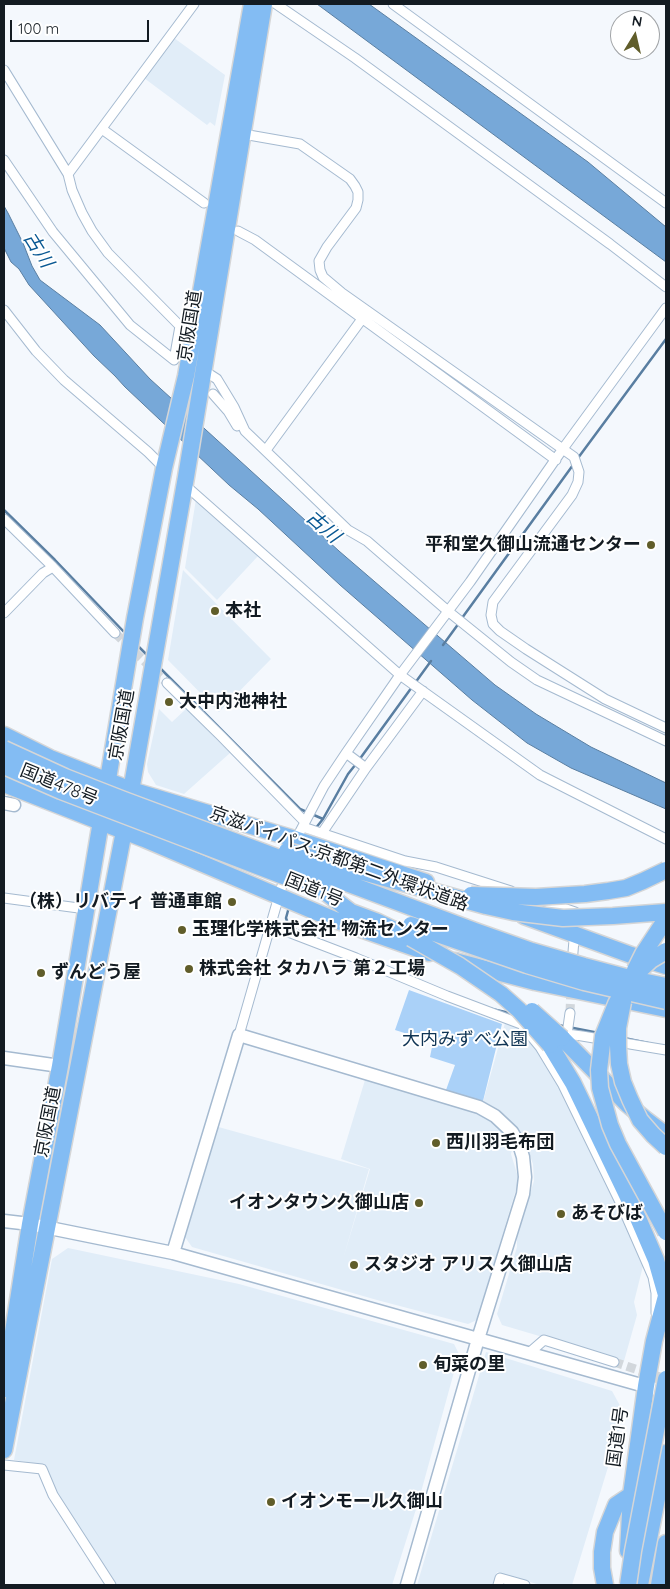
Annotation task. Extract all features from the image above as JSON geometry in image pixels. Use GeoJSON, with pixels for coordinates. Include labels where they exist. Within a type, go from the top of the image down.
{"type":"FeatureCollection","features":[{"type":"Feature","properties":{"kind":"highway","name":"京阪国道"},"geometry":{"type":"LineString","coordinates":[[4,1385],[135,618],[165,464],[186,376],[252,4]]}},
{"type":"Feature","properties":{"kind":"highway","name":"京阪国道"},"geometry":{"type":"LineString","coordinates":[[4,1450],[124,832],[128,795],[150,685],[186,481],[207,391],[203,370],[264,4]]}},
{"type":"Feature","properties":{"kind":"highway","name":"国道478号"},"geometry":{"type":"LineString","coordinates":[[4,734],[50,758],[107,780]]}},
{"type":"Feature","properties":{"kind":"highway","name":"京滋バイパス;京都第二外環状道路"},"geometry":{"type":"LineString","coordinates":[[4,749],[65,777],[128,795],[483,934],[584,966],[666,986]]}},
{"type":"Feature","properties":{"kind":"highway","name":"京滋バイパス;京都第二外環状道路"},"geometry":{"type":"LineString","coordinates":[[4,766],[60,791],[411,925],[584,982],[666,1001]]}},
{"type":"Feature","properties":{"kind":"highway"},"geometry":{"type":"LineString","coordinates":[[107,780],[128,795],[265,844],[486,906],[538,916],[588,918],[666,912]]}},
{"type":"Feature","properties":{"kind":"highway","name":"国道478号"},"geometry":{"type":"LineString","coordinates":[[4,784],[100,822]]}},
{"type":"Feature","properties":{"kind":"highway"},"geometry":{"type":"LineString","coordinates":[[128,795],[301,829],[495,906],[666,966]]}},
{"type":"Feature","properties":{"kind":"highway","name":"国道1号"},"geometry":{"type":"LineString","coordinates":[[100,822],[279,897],[380,936],[486,970],[666,1009]]}},
{"type":"Feature","properties":{"kind":"highway"},"geometry":{"type":"LineString","coordinates":[[401,883],[435,890],[477,895],[507,897],[563,896],[626,888],[644,882],[666,870]]}},
{"type":"Feature","properties":{"kind":"highway"},"geometry":{"type":"LineString","coordinates":[[325,892],[351,912],[378,922],[493,983],[544,1020],[627,1104],[666,1135]]}},
{"type":"Feature","properties":{"kind":"highway"},"geometry":{"type":"LineString","coordinates":[[666,919],[643,954],[627,989],[618,1028],[618,1046],[623,1082],[630,1099],[640,1120],[666,1147]]}},
{"type":"Feature","properties":{"kind":"highway"},"geometry":{"type":"LineString","coordinates":[[433,950],[501,994],[519,1010],[550,1045],[573,1083],[638,1218],[656,1260],[666,1296]]}},
{"type":"Feature","properties":{"kind":"highway"},"geometry":{"type":"LineString","coordinates":[[666,951],[651,960],[625,988],[616,1004],[603,1036],[599,1070],[604,1105],[610,1125],[618,1144],[666,1232]]}},
{"type":"Feature","properties":{"kind":"highway","name":"国道1号"},"geometry":{"type":"LineString","coordinates":[[628,1585],[630,1495],[654,1340],[666,1296]]}},
{"type":"Feature","properties":{"kind":"highway"},"geometry":{"type":"LineString","coordinates":[[628,1585],[666,1379]]}},
{"type":"Feature","properties":{"kind":"highway"},"geometry":{"type":"LineString","coordinates":[[640,1585],[666,1452]]}},
{"type":"Feature","properties":{"kind":"highway"},"geometry":{"type":"LineString","coordinates":[[605,1585],[602,1568],[605,1532],[616,1505],[630,1495]]}},
{"type":"Feature","properties":{"kind":"highway"},"geometry":{"type":"LineString","coordinates":[[659,1585],[666,1543]]}},
{"type":"Feature","properties":{"kind":"street"},"geometry":{"type":"LineString","coordinates":[[68,174],[194,4]]}},
{"type":"Feature","properties":{"kind":"street"},"geometry":{"type":"LineString","coordinates":[[276,4],[355,58],[666,287]]}},
{"type":"Feature","properties":{"kind":"street"},"geometry":{"type":"LineString","coordinates":[[393,4],[666,202]]}},
{"type":"Feature","properties":{"kind":"street"},"geometry":{"type":"LineString","coordinates":[[4,70],[68,174],[72,190],[92,231],[108,253],[180,326]]}},
{"type":"Feature","properties":{"kind":"street"},"geometry":{"type":"LineString","coordinates":[[102,130],[204,203]]}},
{"type":"Feature","properties":{"kind":"street"},"geometry":{"type":"LineString","coordinates":[[242,134],[300,144],[350,179],[355,186],[358,192],[356,208],[319,261],[323,277],[342,293],[574,457],[579,472],[578,482],[572,495],[493,602],[491,615],[493,624],[526,649],[606,699],[666,728]]}},
{"type":"Feature","properties":{"kind":"street"},"geometry":{"type":"LineString","coordinates":[[4,160],[53,232],[127,319],[130,325],[174,360],[180,326]]}},
{"type":"Feature","properties":{"kind":"street"},"geometry":{"type":"LineString","coordinates":[[238,231],[255,240],[556,460]]}},
{"type":"Feature","properties":{"kind":"street"},"geometry":{"type":"LineString","coordinates":[[173,1253],[270,925],[301,829],[324,786],[402,673],[448,613],[562,450],[666,308]]}},
{"type":"Feature","properties":{"kind":"street"},"geometry":{"type":"LineString","coordinates":[[4,310],[36,351],[64,380],[148,452],[165,464]]}},
{"type":"Feature","properties":{"kind":"street"},"geometry":{"type":"LineString","coordinates":[[180,326],[196,317]]}},
{"type":"Feature","properties":{"kind":"street"},"geometry":{"type":"LineString","coordinates":[[127,319],[135,320],[172,355]]}},
{"type":"Feature","properties":{"kind":"street"},"geometry":{"type":"LineString","coordinates":[[266,450],[362,319]]}},
{"type":"Feature","properties":{"kind":"street"},"geometry":{"type":"LineString","coordinates":[[203,370],[217,378],[234,407],[245,432]]}},
{"type":"Feature","properties":{"kind":"street"},"geometry":{"type":"LineString","coordinates":[[207,391],[228,411],[238,427],[266,450],[348,530],[366,541],[448,613],[511,662],[537,680],[666,741]]}},
{"type":"Feature","properties":{"kind":"street"},"geometry":{"type":"LineString","coordinates":[[186,481],[424,691],[540,775],[666,839]]}},
{"type":"Feature","properties":{"kind":"street"},"geometry":{"type":"LineString","coordinates":[[4,519],[115,633]]}},
{"type":"Feature","properties":{"kind":"street"},"geometry":{"type":"LineString","coordinates":[[4,613],[43,573],[52,567]]}},
{"type":"Feature","properties":{"kind":"street"},"geometry":{"type":"LineString","coordinates":[[167,683],[301,829],[322,833],[405,861],[436,867],[575,912],[575,917]]}},
{"type":"Feature","properties":{"kind":"street"},"geometry":{"type":"LineString","coordinates":[[150,685],[161,686],[188,704]]}},
{"type":"Feature","properties":{"kind":"street"},"geometry":{"type":"LineString","coordinates":[[322,833],[366,768],[424,691]]}},
{"type":"Feature","properties":{"kind":"street"},"geometry":{"type":"LineString","coordinates":[[346,753],[366,768]]}},
{"type":"Feature","properties":{"kind":"street"},"geometry":{"type":"LineString","coordinates":[[4,898],[86,909]]}},
{"type":"Feature","properties":{"kind":"street"},"geometry":{"type":"LineString","coordinates":[[270,925],[521,1024],[540,1047],[564,1085],[629,1220],[653,1277],[656,1293],[654,1340]]}},
{"type":"Feature","properties":{"kind":"street"},"geometry":{"type":"LineString","coordinates":[[572,964],[574,940]]}},
{"type":"Feature","properties":{"kind":"street"},"geometry":{"type":"LineString","coordinates":[[567,1034],[570,1013]]}},
{"type":"Feature","properties":{"kind":"street"},"geometry":{"type":"LineString","coordinates":[[540,1047],[554,1037],[567,1034],[666,1050]]}},
{"type":"Feature","properties":{"kind":"street"},"geometry":{"type":"LineString","coordinates":[[239,1035],[478,1107],[496,1116],[512,1132],[519,1144],[523,1157],[525,1177],[523,1194],[478,1339],[407,1585]]}},
{"type":"Feature","properties":{"kind":"street"},"geometry":{"type":"LineString","coordinates":[[4,1058],[60,1066]]}},
{"type":"Feature","properties":{"kind":"street"},"geometry":{"type":"LineString","coordinates":[[4,1221],[30,1224],[173,1253],[666,1392]]}},
{"type":"Feature","properties":{"kind":"street"},"geometry":{"type":"LineString","coordinates":[[529,1353],[544,1340],[614,1362]]}},
{"type":"Feature","properties":{"kind":"street"},"geometry":{"type":"LineString","coordinates":[[4,1465],[42,1470],[53,1495],[112,1585]]}},
{"type":"Feature","properties":{"kind":"street"},"geometry":{"type":"LineString","coordinates":[[498,1585],[500,1578],[525,1585]]}},
{"type":"Feature","properties":{"kind":"shaded area"},"geometry":{"type":"Polygon","coordinates":[[[317,4],[369,4],[588,162],[666,227],[666,262],[317,4]]]}},
{"type":"Feature","properties":{"kind":"shaded area"},"geometry":{"type":"Polygon","coordinates":[[[174,38],[225,75],[215,126],[210,122],[207,125],[144,78],[174,38]]]}},
{"type":"Feature","properties":{"kind":"shaded area"},"geometry":{"type":"Polygon","coordinates":[[[4,206],[40,280],[100,325],[150,379],[339,551],[495,685],[536,714],[591,747],[666,783],[666,809],[571,768],[527,743],[472,700],[229,485],[94,356],[29,285],[19,269],[11,262],[4,248],[4,206]]]}},
{"type":"Feature","properties":{"kind":"shaded area"},"geometry":{"type":"Polygon","coordinates":[[[196,499],[259,555],[217,600],[185,568],[196,499]]]}},
{"type":"Feature","properties":{"kind":"shaded area"},"geometry":{"type":"Polygon","coordinates":[[[183,570],[271,659],[219,712],[168,660],[183,570]]]}},
{"type":"Feature","properties":{"kind":"shaded area"},"geometry":{"type":"Polygon","coordinates":[[[159,709],[172,722],[186,709],[230,753],[184,794],[156,785],[148,772],[147,764],[159,709]]]}},
{"type":"Feature","properties":{"kind":"shaded area"},"geometry":{"type":"Polygon","coordinates":[[[505,1023],[514,1025],[519,1030],[537,1051],[552,1074],[570,1107],[644,1262],[634,1302],[637,1315],[624,1361],[502,1325],[497,1314],[517,1247],[517,1235],[534,1181],[533,1164],[524,1139],[504,1116],[492,1106],[483,1102],[505,1023]]]}},
{"type":"Feature","properties":{"kind":"shaded area"},"geometry":{"type":"Polygon","coordinates":[[[365,1080],[485,1115],[508,1135],[513,1145],[511,1154],[518,1177],[517,1186],[477,1320],[468,1324],[192,1247],[185,1237],[215,1126],[369,1169],[343,1259],[370,1169],[341,1159],[365,1080]]]}},
{"type":"Feature","properties":{"kind":"shaded area"},"geometry":{"type":"Polygon","coordinates":[[[68,1248],[239,1284],[454,1344],[459,1354],[418,1503],[392,1585],[117,1585],[57,1495],[45,1471],[45,1465],[14,1460],[52,1259],[68,1248]]]}},
{"type":"Feature","properties":{"kind":"shaded area"},"geometry":{"type":"Polygon","coordinates":[[[486,1352],[612,1391],[623,1411],[623,1418],[572,1585],[540,1585],[497,1572],[493,1585],[417,1585],[486,1352]]]}},
{"type":"Feature","properties":{"kind":"green space","name":"大内みずべ公園"},"geometry":{"type":"Polygon","coordinates":[[[409,990],[502,1024],[483,1101],[446,1090],[455,1065],[430,1057],[433,1042],[395,1030],[409,990]]]}},
{"type":"Feature","properties":{"kind":"waterway"},"geometry":{"type":"LineString","coordinates":[[578,458],[666,339]]}},
{"type":"Feature","properties":{"kind":"waterway"},"geometry":{"type":"LineString","coordinates":[[462,618],[573,465]]}},
{"type":"Feature","properties":{"kind":"waterway"},"geometry":{"type":"LineString","coordinates":[[4,510],[126,634]]}},
{"type":"Feature","properties":{"kind":"waterway"},"geometry":{"type":"LineString","coordinates":[[443,645],[459,623]]}},
{"type":"Feature","properties":{"kind":"waterway"},"geometry":{"type":"LineString","coordinates":[[137,645],[148,656]]}},
{"type":"Feature","properties":{"kind":"waterway"},"geometry":{"type":"LineString","coordinates":[[415,683],[431,661]]}},
{"type":"Feature","properties":{"kind":"waterway"},"geometry":{"type":"LineString","coordinates":[[159,667],[300,809],[323,819]]}},
{"type":"Feature","properties":{"kind":"waterway"},"geometry":{"type":"LineString","coordinates":[[359,760],[412,687]]}},
{"type":"Feature","properties":{"kind":"waterway"},"geometry":{"type":"LineString","coordinates":[[315,829],[356,764]]}},
{"type":"Feature","properties":{"kind":"waterway"},"geometry":{"type":"LineString","coordinates":[[289,907],[286,918],[289,927],[313,937]]}},
{"type":"Feature","properties":{"kind":"waterway"},"geometry":{"type":"LineString","coordinates":[[492,1009],[514,1014]]}},
{"type":"Feature","properties":{"kind":"waterway"},"geometry":{"type":"LineString","coordinates":[[558,1025],[599,1033]]}},
{"type":"Feature","properties":{"kind":"waterway"},"geometry":{"type":"LineString","coordinates":[[624,1038],[648,1043]]}},
{"type":"Feature","properties":{"kind":"tunnel"},"geometry":{"type":"LineString","coordinates":[[115,633],[167,683]]}},
{"type":"Feature","properties":{"kind":"tunnel"},"geometry":{"type":"LineString","coordinates":[[570,1013],[571,986]]}},
{"type":"Feature","properties":{"kind":"tunnel"},"geometry":{"type":"LineString","coordinates":[[614,1362],[666,1379]]}},
{"type":"Feature","properties":{"kind":"place","name":"平和堂久御山流通センター"},"geometry":{"type":"Point","coordinates":[651,545]}},
{"type":"Feature","properties":{"kind":"place","name":"本社"},"geometry":{"type":"Point","coordinates":[215,611]}},
{"type":"Feature","properties":{"kind":"place","name":"大中内池神社"},"geometry":{"type":"Point","coordinates":[169,702]}},
{"type":"Feature","properties":{"kind":"place","name":"（株）リバティ 普通車館"},"geometry":{"type":"Point","coordinates":[232,902]}},
{"type":"Feature","properties":{"kind":"place","name":"玉理化学株式会社 物流センター"},"geometry":{"type":"Point","coordinates":[182,930]}},
{"type":"Feature","properties":{"kind":"place","name":"株式会社 タカハラ 第２工場"},"geometry":{"type":"Point","coordinates":[189,969]}},
{"type":"Feature","properties":{"kind":"place","name":"ずんどう屋"},"geometry":{"type":"Point","coordinates":[41,973]}},
{"type":"Feature","properties":{"kind":"place","name":"西川羽毛布団"},"geometry":{"type":"Point","coordinates":[436,1143]}},
{"type":"Feature","properties":{"kind":"place","name":"イオンタウン久御山店"},"geometry":{"type":"Point","coordinates":[419,1203]}},
{"type":"Feature","properties":{"kind":"place","name":"あそびば"},"geometry":{"type":"Point","coordinates":[561,1214]}},
{"type":"Feature","properties":{"kind":"place","name":"スタジオ アリス 久御山店"},"geometry":{"type":"Point","coordinates":[354,1265]}},
{"type":"Feature","properties":{"kind":"place","name":"旬菜の里"},"geometry":{"type":"Point","coordinates":[423,1365]}},
{"type":"Feature","properties":{"kind":"place","name":"イオンモール久御山"},"geometry":{"type":"Point","coordinates":[271,1502]}},
{"type":"Feature","properties":{"kind":"water label","name":"古川"},"geometry":{"type":"Point","coordinates":[38,250]}},
{"type":"Feature","properties":{"kind":"water label","name":"古川"},"geometry":{"type":"Point","coordinates":[323,527]}}]}
